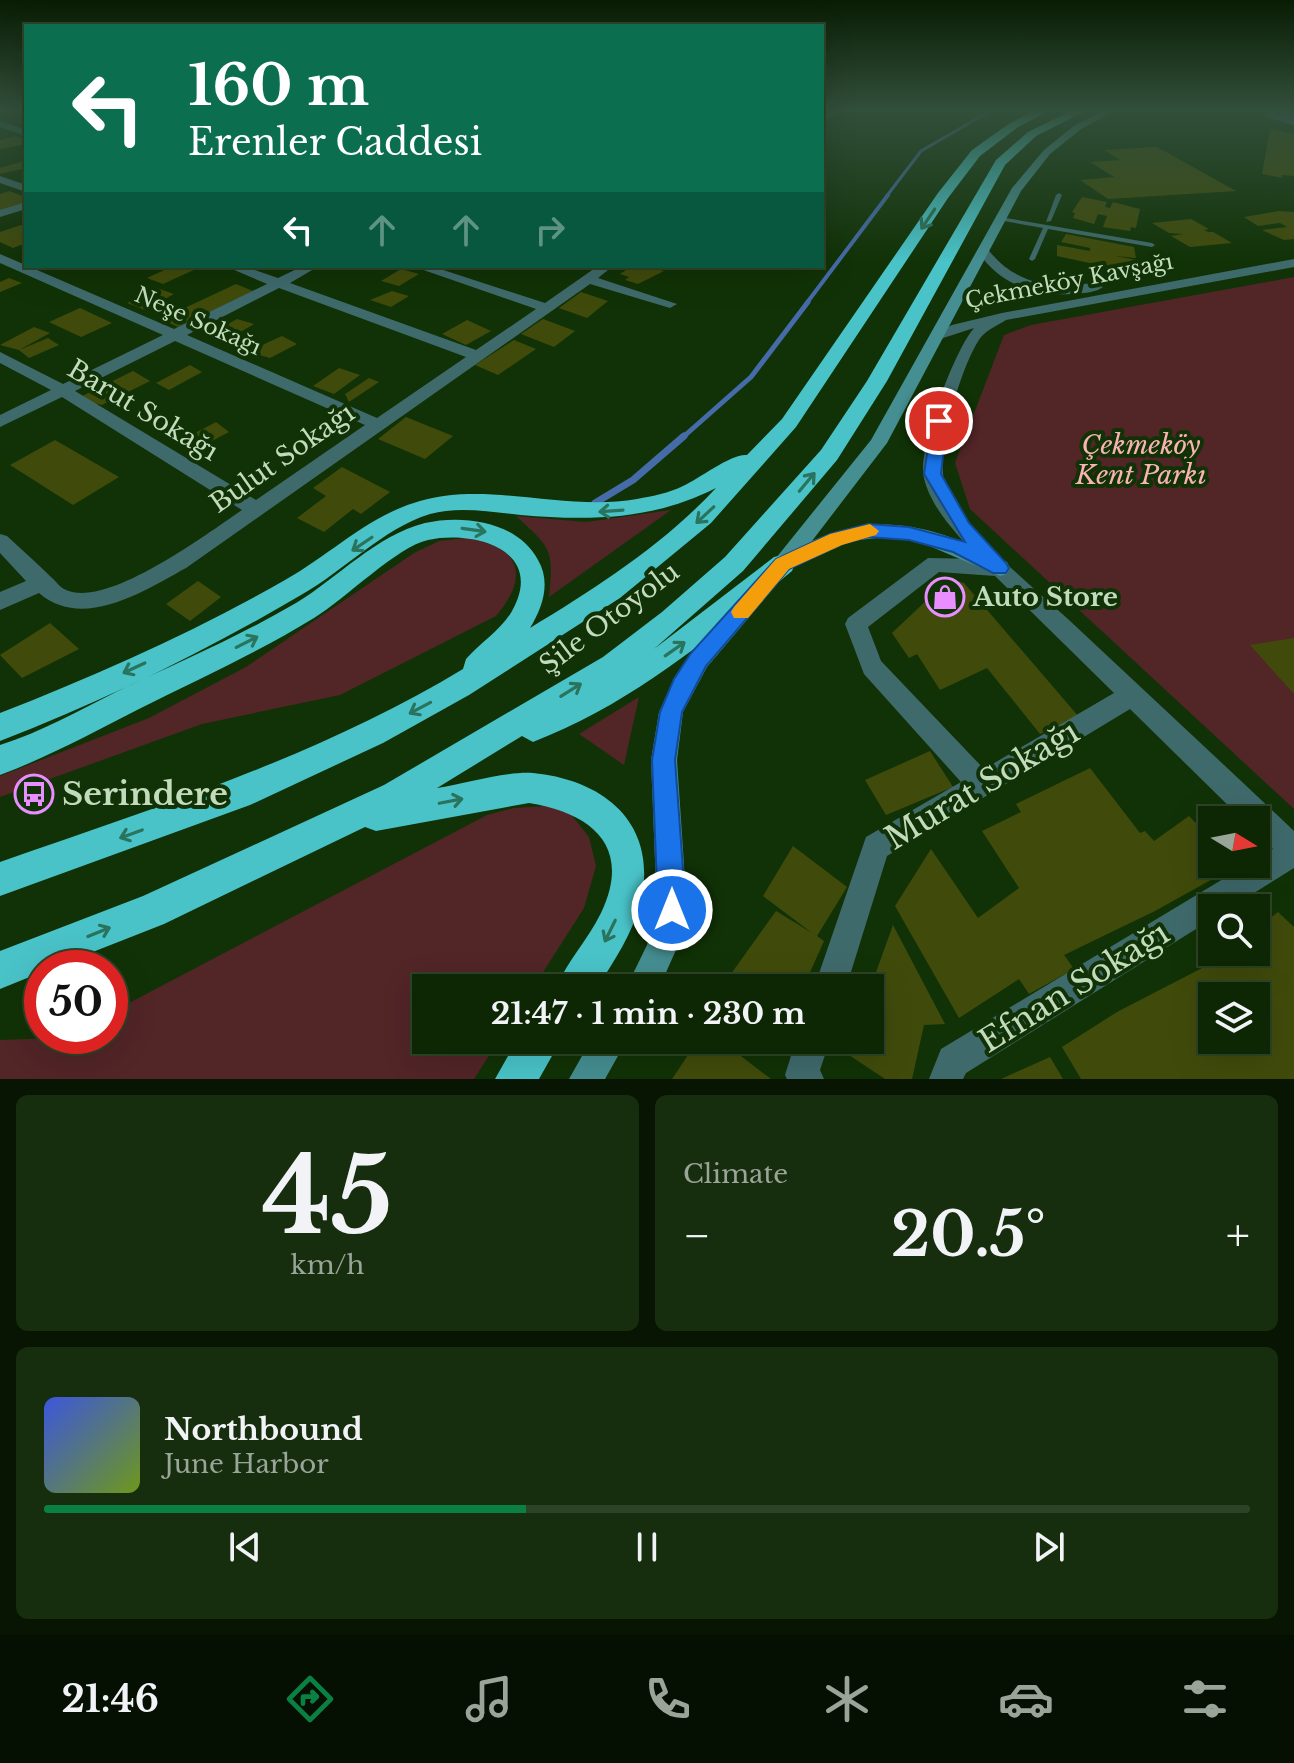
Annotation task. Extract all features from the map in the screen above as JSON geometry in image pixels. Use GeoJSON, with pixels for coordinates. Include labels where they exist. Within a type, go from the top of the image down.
{"type":"FeatureCollection","features":[{"type":"Feature","properties":{"kind":"highway","name":"Şile Otoyolu"},"geometry":{"type":"LineString","coordinates":[[0,879],[250,790],[372,733],[459,686],[559,625],[657,556],[729,491],[780,433],[970,161]]}},
{"type":"Feature","properties":{"kind":"highway","name":"Şile Otoyolu"},"geometry":{"type":"LineString","coordinates":[[0,970],[151,911],[395,796],[613,665],[671,620],[734,564],[829,455],[877,381],[1002,161]]}},
{"type":"Feature","properties":{"kind":"highway"},"geometry":{"type":"LineString","coordinates":[[0,727],[53,706],[209,633],[324,570],[403,517],[424,508],[445,503],[474,503],[596,512],[655,505],[686,496],[713,482],[780,433]]}},
{"type":"Feature","properties":{"kind":"highway"},"geometry":{"type":"LineString","coordinates":[[0,760],[62,734],[289,620],[330,596],[402,539],[452,527],[500,535],[516,546],[526,559],[531,576],[531,594],[524,615],[459,686]]}},
{"type":"Feature","properties":{"kind":"highway"},"geometry":{"type":"LineString","coordinates":[[481,746],[546,723],[610,693],[694,637],[783,564]]}},
{"type":"Feature","properties":{"kind":"highway"},"geometry":{"type":"LineString","coordinates":[[346,820],[529,788],[555,791],[585,801],[606,816],[623,837],[628,868],[623,903],[607,938],[584,974]]}},
{"type":"Feature","properties":{"kind":"highway"},"geometry":{"type":"LineString","coordinates":[[515,1079],[532,1054]]}},
{"type":"Feature","properties":{"kind":"main road"},"geometry":{"type":"LineString","coordinates":[[937,336],[1016,190],[1039,161]]}},
{"type":"Feature","properties":{"kind":"main road","name":"Çekmeköy Kavşağı"},"geometry":{"type":"LineString","coordinates":[[649,974],[661,950],[672,910],[664,760],[671,712],[682,686],[699,660],[783,564],[878,443],[937,336]]}},
{"type":"Feature","properties":{"kind":"main road"},"geometry":{"type":"LineString","coordinates":[[783,564],[837,539],[868,531],[909,534],[958,546],[1000,568]]}},
{"type":"Feature","properties":{"kind":"main road"},"geometry":{"type":"LineString","coordinates":[[586,1079],[601,1054]]}},
{"type":"Feature","properties":{"kind":"street"},"geometry":{"type":"LineString","coordinates":[[0,179],[24,188]]}},
{"type":"Feature","properties":{"kind":"street"},"geometry":{"type":"LineString","coordinates":[[0,214],[24,206]]}},
{"type":"Feature","properties":{"kind":"street"},"geometry":{"type":"LineString","coordinates":[[983,251],[992,266],[1009,280],[1053,290],[1073,290],[1294,253]]}},
{"type":"Feature","properties":{"kind":"street","name":"Neşe Sokağı"},"geometry":{"type":"LineString","coordinates":[[0,258],[379,425]]}},
{"type":"Feature","properties":{"kind":"street","name":"Çekmeköy Kavşağı"},"geometry":{"type":"LineString","coordinates":[[937,336],[1002,317],[1294,263]]}},
{"type":"Feature","properties":{"kind":"street"},"geometry":{"type":"LineString","coordinates":[[236,268],[478,356]]}},
{"type":"Feature","properties":{"kind":"street"},"geometry":{"type":"LineString","coordinates":[[0,422],[309,268]]}},
{"type":"Feature","properties":{"kind":"street"},"geometry":{"type":"LineString","coordinates":[[424,268],[547,308]]}},
{"type":"Feature","properties":{"kind":"street","name":"Bulut Sokağı"},"geometry":{"type":"LineString","coordinates":[[0,541],[58,596],[90,601],[133,588],[179,563],[604,268]]}},
{"type":"Feature","properties":{"kind":"street"},"geometry":{"type":"LineString","coordinates":[[588,279],[670,304]]}},
{"type":"Feature","properties":{"kind":"street"},"geometry":{"type":"LineString","coordinates":[[1002,317],[976,334],[939,421],[932,474],[963,528],[1000,568],[1294,851]]}},
{"type":"Feature","properties":{"kind":"street","name":"Barut Sokağı"},"geometry":{"type":"LineString","coordinates":[[0,357],[62,390],[257,510]]}},
{"type":"Feature","properties":{"kind":"street"},"geometry":{"type":"LineString","coordinates":[[980,784],[872,667],[856,624],[935,564],[1000,568]]}},
{"type":"Feature","properties":{"kind":"street"},"geometry":{"type":"LineString","coordinates":[[0,601],[44,582]]}},
{"type":"Feature","properties":{"kind":"street","name":"Murat Sokağı"},"geometry":{"type":"LineString","coordinates":[[835,974],[876,847],[1131,696]]}},
{"type":"Feature","properties":{"kind":"street","name":"Efnan Sokağı"},"geometry":{"type":"LineString","coordinates":[[946,1079],[953,1061],[1294,851]]}},
{"type":"Feature","properties":{"kind":"street"},"geometry":{"type":"LineString","coordinates":[[807,1079],[802,1075],[809,1054]]}},
{"type":"Feature","properties":{"kind":"lane"},"geometry":{"type":"LineString","coordinates":[[1032,259],[1059,195]]}},
{"type":"Feature","properties":{"kind":"lane"},"geometry":{"type":"LineString","coordinates":[[1002,215],[1152,245]]}},
{"type":"Feature","properties":{"kind":"green space","name":"Çekmeköy Kent Parkı"},"geometry":{"type":"Polygon","coordinates":[[[1294,277],[1294,809],[970,509],[955,463],[1004,335],[1031,325],[1294,277]]]}},
{"type":"Feature","properties":{"kind":"green space"},"geometry":{"type":"Polygon","coordinates":[[[671,510],[549,597],[551,569],[548,550],[516,516],[586,522],[671,510]]]}},
{"type":"Feature","properties":{"kind":"green space"},"geometry":{"type":"Polygon","coordinates":[[[465,538],[497,547],[514,564],[514,587],[496,616],[340,695],[202,724],[0,797],[0,776],[149,718],[246,667],[414,553],[439,541],[465,538]]]}},
{"type":"Feature","properties":{"kind":"green space"},"geometry":{"type":"Polygon","coordinates":[[[639,697],[624,765],[579,734],[639,697]]]}},
{"type":"Feature","properties":{"kind":"green space"},"geometry":{"type":"Polygon","coordinates":[[[546,806],[570,813],[589,837],[596,866],[584,908],[542,974],[412,974],[412,1054],[490,1054],[474,1079],[0,1079],[0,1040],[24,1039],[24,1054],[128,1054],[128,1004],[487,815],[514,808],[546,806]]]}},
{"type":"Feature","properties":{"kind":"building"},"geometry":{"type":"Polygon","coordinates":[[[24,161],[24,168],[0,174],[0,168],[24,161]]]}},
{"type":"Feature","properties":{"kind":"building"},"geometry":{"type":"Polygon","coordinates":[[[1183,161],[1236,191],[1108,199],[1080,180],[1114,177],[1090,162],[1183,161]]]}},
{"type":"Feature","properties":{"kind":"building"},"geometry":{"type":"Polygon","coordinates":[[[1264,161],[1294,161],[1294,176],[1282,175],[1282,178],[1262,174],[1264,161]]]}},
{"type":"Feature","properties":{"kind":"building"},"geometry":{"type":"Polygon","coordinates":[[[9,191],[24,196],[24,205],[0,213],[0,194],[9,191]]]}},
{"type":"Feature","properties":{"kind":"building"},"geometry":{"type":"Polygon","coordinates":[[[1082,197],[1107,202],[1105,207],[1110,208],[1113,202],[1140,209],[1136,228],[1131,227],[1130,231],[1103,227],[1107,216],[1098,214],[1094,224],[1073,218],[1075,213],[1072,212],[1082,197]]]}},
{"type":"Feature","properties":{"kind":"building"},"geometry":{"type":"Polygon","coordinates":[[[1279,211],[1294,212],[1294,239],[1284,240],[1262,230],[1287,227],[1280,223],[1258,226],[1244,217],[1279,211]]]}},
{"type":"Feature","properties":{"kind":"building"},"geometry":{"type":"Polygon","coordinates":[[[1191,219],[1209,229],[1204,230],[1232,243],[1190,247],[1171,236],[1183,234],[1169,233],[1152,223],[1191,219]]]}},
{"type":"Feature","properties":{"kind":"building"},"geometry":{"type":"Polygon","coordinates":[[[24,226],[24,244],[13,248],[0,242],[0,232],[24,226]]]}},
{"type":"Feature","properties":{"kind":"building"},"geometry":{"type":"Polygon","coordinates":[[[1066,234],[1134,247],[1136,258],[1115,256],[1137,260],[1136,266],[1132,266],[1131,272],[1057,256],[1057,245],[1090,251],[1090,248],[1061,242],[1066,234]]]}},
{"type":"Feature","properties":{"kind":"building"},"geometry":{"type":"Polygon","coordinates":[[[169,268],[198,268],[163,284],[147,278],[169,268]]]}},
{"type":"Feature","properties":{"kind":"building"},"geometry":{"type":"Polygon","coordinates":[[[629,268],[662,268],[659,270],[664,271],[638,284],[625,280],[629,277],[620,274],[629,268]]]}},
{"type":"Feature","properties":{"kind":"building"},"geometry":{"type":"Polygon","coordinates":[[[401,269],[419,274],[399,286],[381,281],[401,269]]]}},
{"type":"Feature","properties":{"kind":"building"},"geometry":{"type":"Polygon","coordinates":[[[9,278],[22,283],[0,292],[0,282],[9,278]]]}},
{"type":"Feature","properties":{"kind":"building"},"geometry":{"type":"Polygon","coordinates":[[[236,284],[253,291],[178,327],[161,319],[236,284]]]}},
{"type":"Feature","properties":{"kind":"building"},"geometry":{"type":"Polygon","coordinates":[[[157,288],[174,294],[145,310],[127,303],[157,288]]]}},
{"type":"Feature","properties":{"kind":"building"},"geometry":{"type":"Polygon","coordinates":[[[392,291],[409,296],[391,307],[370,300],[392,291]]]}},
{"type":"Feature","properties":{"kind":"building"},"geometry":{"type":"Polygon","coordinates":[[[581,292],[608,301],[587,318],[559,308],[581,292]]]}},
{"type":"Feature","properties":{"kind":"building"},"geometry":{"type":"Polygon","coordinates":[[[80,308],[112,323],[81,337],[49,322],[80,308]]]}},
{"type":"Feature","properties":{"kind":"building"},"geometry":{"type":"Polygon","coordinates":[[[237,319],[254,324],[224,342],[207,336],[237,319]]]}},
{"type":"Feature","properties":{"kind":"building"},"geometry":{"type":"Polygon","coordinates":[[[543,319],[575,331],[554,347],[521,334],[543,319]]]}},
{"type":"Feature","properties":{"kind":"building"},"geometry":{"type":"Polygon","coordinates":[[[467,320],[491,331],[466,345],[442,334],[467,320]]]}},
{"type":"Feature","properties":{"kind":"building"},"geometry":{"type":"Polygon","coordinates":[[[34,327],[50,333],[19,350],[0,345],[34,327]]]}},
{"type":"Feature","properties":{"kind":"building"},"geometry":{"type":"Polygon","coordinates":[[[282,336],[297,344],[270,358],[247,352],[282,336]]]}},
{"type":"Feature","properties":{"kind":"building"},"geometry":{"type":"Polygon","coordinates":[[[48,338],[59,345],[29,358],[19,350],[48,338]]]}},
{"type":"Feature","properties":{"kind":"building"},"geometry":{"type":"Polygon","coordinates":[[[514,340],[536,349],[498,375],[475,365],[514,340]]]}},
{"type":"Feature","properties":{"kind":"building"},"geometry":{"type":"Polygon","coordinates":[[[190,365],[202,372],[169,390],[156,383],[190,365]]]}},
{"type":"Feature","properties":{"kind":"building"},"geometry":{"type":"Polygon","coordinates":[[[339,368],[360,375],[334,394],[313,386],[339,368]]]}},
{"type":"Feature","properties":{"kind":"building"},"geometry":{"type":"Polygon","coordinates":[[[133,371],[150,381],[102,405],[76,399],[133,371]]]}},
{"type":"Feature","properties":{"kind":"building"},"geometry":{"type":"Polygon","coordinates":[[[369,378],[379,382],[349,402],[345,394],[369,378]]]}},
{"type":"Feature","properties":{"kind":"building"},"geometry":{"type":"Polygon","coordinates":[[[406,417],[453,436],[425,459],[378,439],[406,417]]]}},
{"type":"Feature","properties":{"kind":"building"},"geometry":{"type":"Polygon","coordinates":[[[216,422],[229,432],[189,453],[176,443],[216,422]]]}},
{"type":"Feature","properties":{"kind":"building"},"geometry":{"type":"Polygon","coordinates":[[[55,440],[119,477],[73,505],[10,465],[55,440]]]}},
{"type":"Feature","properties":{"kind":"building"},"geometry":{"type":"Polygon","coordinates":[[[342,467],[390,492],[361,514],[353,509],[324,532],[297,518],[326,496],[313,488],[342,467]]]}},
{"type":"Feature","properties":{"kind":"building"},"geometry":{"type":"Polygon","coordinates":[[[949,579],[964,583],[1079,717],[1040,734],[987,668],[940,690],[917,654],[909,658],[892,633],[949,579]]]}},
{"type":"Feature","properties":{"kind":"building"},"geometry":{"type":"Polygon","coordinates":[[[198,581],[221,597],[190,621],[166,604],[198,581]]]}},
{"type":"Feature","properties":{"kind":"building"},"geometry":{"type":"Polygon","coordinates":[[[50,623],[79,649],[22,678],[0,655],[50,623]]]}},
{"type":"Feature","properties":{"kind":"building"},"geometry":{"type":"Polygon","coordinates":[[[1294,638],[1294,694],[1250,645],[1294,638]]]}},
{"type":"Feature","properties":{"kind":"building"},"geometry":{"type":"Polygon","coordinates":[[[930,751],[953,787],[886,815],[865,780],[930,751]]]}},
{"type":"Feature","properties":{"kind":"building"},"geometry":{"type":"Polygon","coordinates":[[[1090,768],[1140,833],[1145,831],[1154,841],[1189,816],[1198,825],[1198,878],[1214,878],[1064,955],[1074,969],[1029,994],[1019,979],[959,1018],[895,906],[931,849],[978,918],[1019,888],[982,831],[1021,812],[1016,804],[1090,768]]]}},
{"type":"Feature","properties":{"kind":"building"},"geometry":{"type":"Polygon","coordinates":[[[793,846],[847,887],[817,936],[824,941],[809,974],[731,974],[776,911],[812,933],[763,896],[793,846]]]}},
{"type":"Feature","properties":{"kind":"building"},"geometry":{"type":"Polygon","coordinates":[[[1278,912],[1294,927],[1294,1079],[1081,1079],[1062,1047],[1117,1012],[1204,967],[1270,966],[1270,918],[1278,912]]]}},
{"type":"Feature","properties":{"kind":"building"},"geometry":{"type":"Polygon","coordinates":[[[893,925],[945,1024],[924,1025],[912,1079],[885,1079],[848,1054],[884,1054],[884,974],[875,974],[893,925]]]}},
{"type":"Feature","properties":{"kind":"building"},"geometry":{"type":"Polygon","coordinates":[[[689,1054],[738,1054],[771,1079],[672,1079],[689,1054]]]}},
{"type":"Feature","properties":{"kind":"building"},"geometry":{"type":"Polygon","coordinates":[[[1050,1057],[1063,1079],[1001,1079],[1050,1057]]]}},
{"type":"Feature","properties":{"kind":"waterway"},"geometry":{"type":"LineString","coordinates":[[886,197],[913,161]]}},
{"type":"Feature","properties":{"kind":"waterway"},"geometry":{"type":"LineString","coordinates":[[806,304],[888,195]]}},
{"type":"Feature","properties":{"kind":"waterway"},"geometry":{"type":"LineString","coordinates":[[682,438],[751,377],[808,302]]}},
{"type":"Feature","properties":{"kind":"waterway"},"geometry":{"type":"LineString","coordinates":[[595,503],[633,480],[684,436]]}},
{"type":"Feature","properties":{"kind":"slow traffic"},"geometry":{"type":"LineString","coordinates":[[741,612],[783,564],[837,539],[870,531]]}},
{"type":"Feature","properties":{"kind":"place","name":"Auto Store"},"geometry":{"type":"Point","coordinates":[945,597]}},
{"type":"Feature","properties":{"kind":"place","name":"Serindere"},"geometry":{"type":"Point","coordinates":[34,794]}},
{"type":"Feature","properties":{"kind":"route"},"geometry":{"type":"LineString","coordinates":[[672,910],[664,760],[671,712],[682,686],[699,660],[783,564],[837,539],[868,531],[909,534],[958,546],[1000,568],[963,528],[932,474],[939,421]]}}]}
